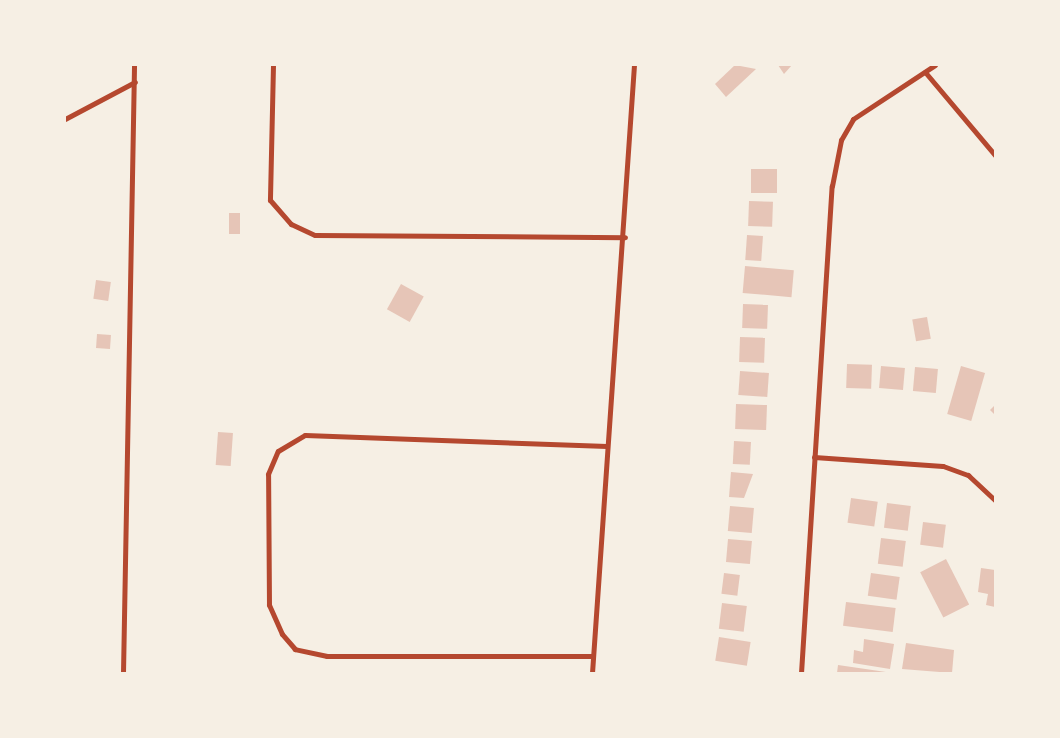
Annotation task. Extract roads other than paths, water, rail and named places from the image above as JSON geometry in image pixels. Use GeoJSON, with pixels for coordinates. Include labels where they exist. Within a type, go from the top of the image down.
{"type":"FeatureCollection","features":[{"type":"Feature","properties":{"kind":"street"},"geometry":{"type":"LineString","coordinates":[[123,673],[134,65]]}},
{"type":"Feature","properties":{"kind":"street"},"geometry":{"type":"LineString","coordinates":[[273,65],[270,200],[292,224],[315,235],[625,237]]}},
{"type":"Feature","properties":{"kind":"street"},"geometry":{"type":"LineString","coordinates":[[592,673],[607,446],[625,237],[634,65]]}},
{"type":"Feature","properties":{"kind":"street"},"geometry":{"type":"LineString","coordinates":[[801,673],[832,186],[841,140],[853,119],[935,65]]}},
{"type":"Feature","properties":{"kind":"street"},"geometry":{"type":"LineString","coordinates":[[925,72],[995,155]]}},
{"type":"Feature","properties":{"kind":"street"},"geometry":{"type":"LineString","coordinates":[[65,119],[135,82]]}},
{"type":"Feature","properties":{"kind":"street"},"geometry":{"type":"LineString","coordinates":[[592,656],[327,656],[296,649],[282,634],[269,605],[268,474],[278,451],[305,435],[607,446]]}},
{"type":"Feature","properties":{"kind":"street"},"geometry":{"type":"LineString","coordinates":[[814,457],[943,466],[968,475],[995,500]]}}]}
